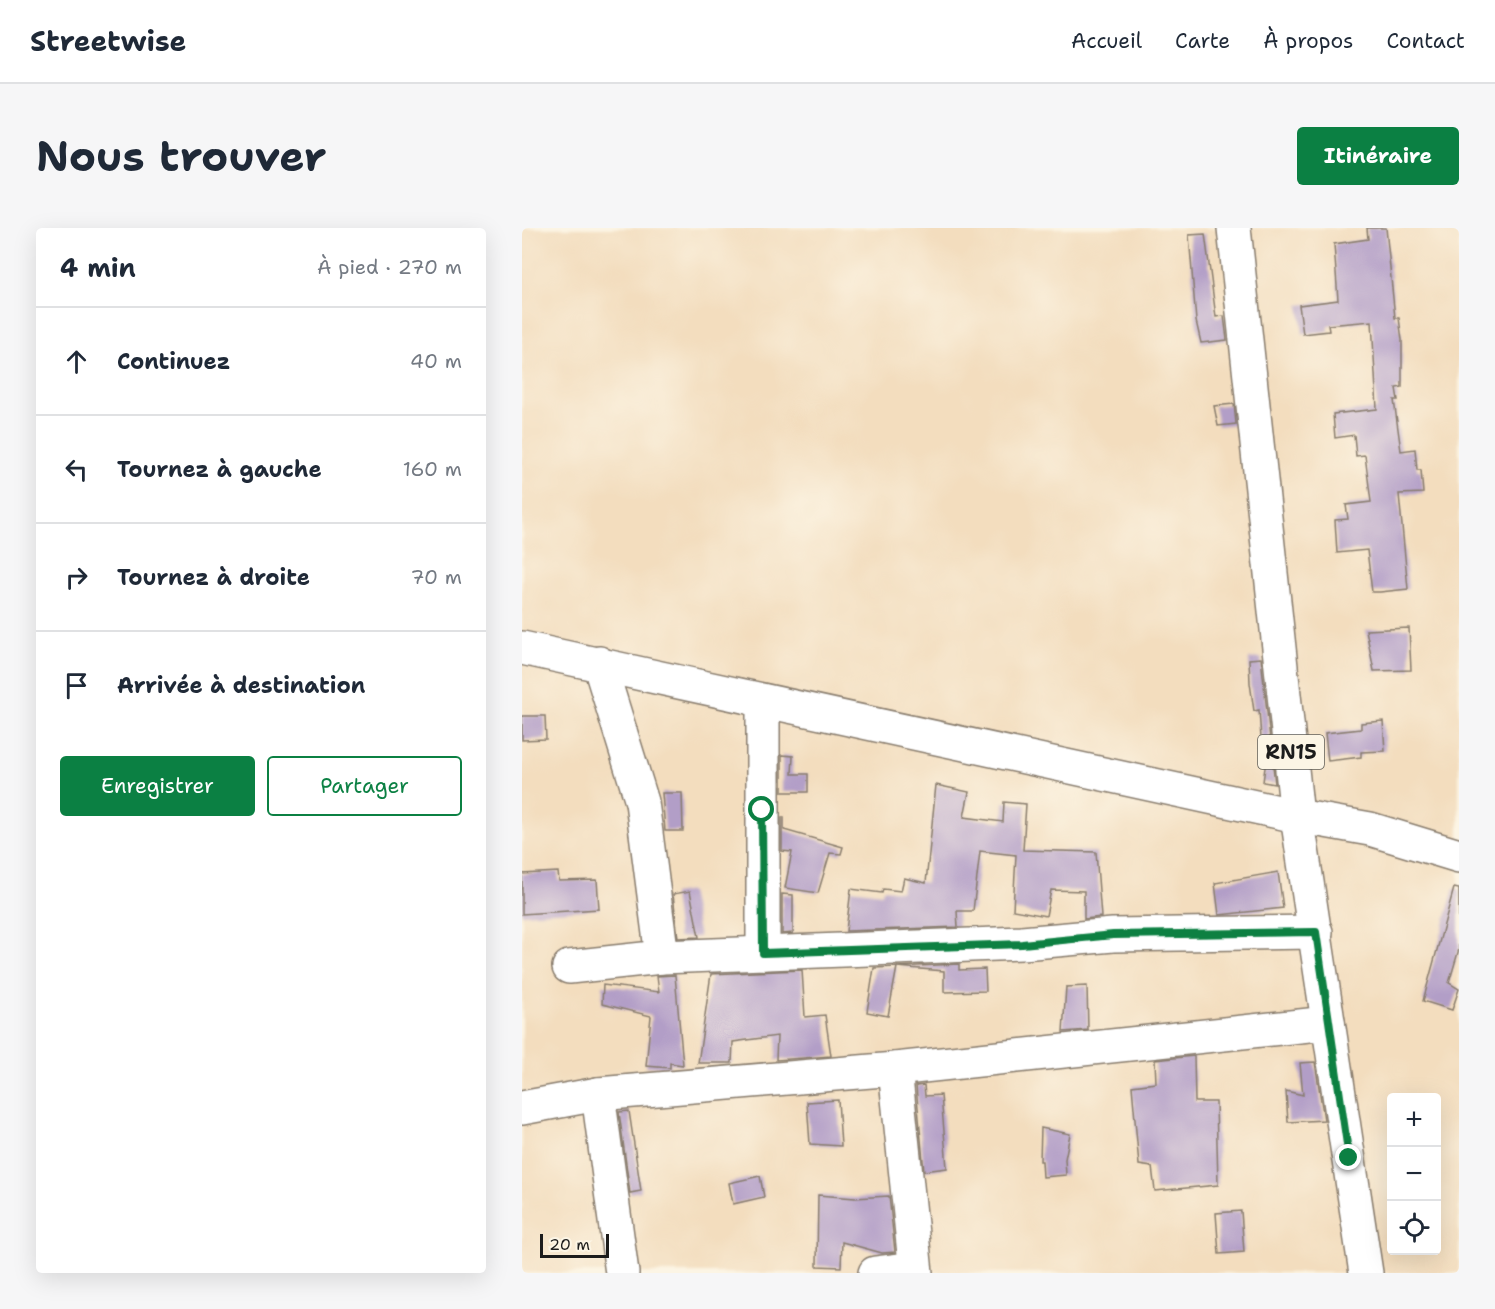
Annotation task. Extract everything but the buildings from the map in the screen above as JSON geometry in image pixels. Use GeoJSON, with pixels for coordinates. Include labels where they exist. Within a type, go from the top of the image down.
{"type":"FeatureCollection","features":[{"type":"Feature","properties":{"kind":"street","name":"RN15"},"geometry":{"type":"LineString","coordinates":[[1234,228],[1297,816],[1366,1273]]}},
{"type":"Feature","properties":{"kind":"street"},"geometry":{"type":"LineString","coordinates":[[522,648],[1297,816],[1370,829],[1459,856]]}},
{"type":"Feature","properties":{"kind":"street"},"geometry":{"type":"LineString","coordinates":[[599,663],[642,802],[662,957]]}},
{"type":"Feature","properties":{"kind":"street"},"geometry":{"type":"LineString","coordinates":[[763,953],[764,701]]}},
{"type":"Feature","properties":{"kind":"street"},"geometry":{"type":"LineString","coordinates":[[569,967],[662,957],[1022,944],[1113,935],[1316,932]]}},
{"type":"Feature","properties":{"kind":"street"},"geometry":{"type":"LineString","coordinates":[[522,1108],[598,1094],[895,1069],[1328,1023]]}},
{"type":"Feature","properties":{"kind":"street"},"geometry":{"type":"LineString","coordinates":[[875,1273],[915,1270],[895,1069]]}},
{"type":"Feature","properties":{"kind":"street"},"geometry":{"type":"LineString","coordinates":[[598,1094],[622,1273]]}},
{"type":"Feature","properties":{"kind":"route"},"geometry":{"type":"LineString","coordinates":[[762,810],[763,953],[1022,944],[1113,935],[1316,932],[1349,1158]]}}]}
